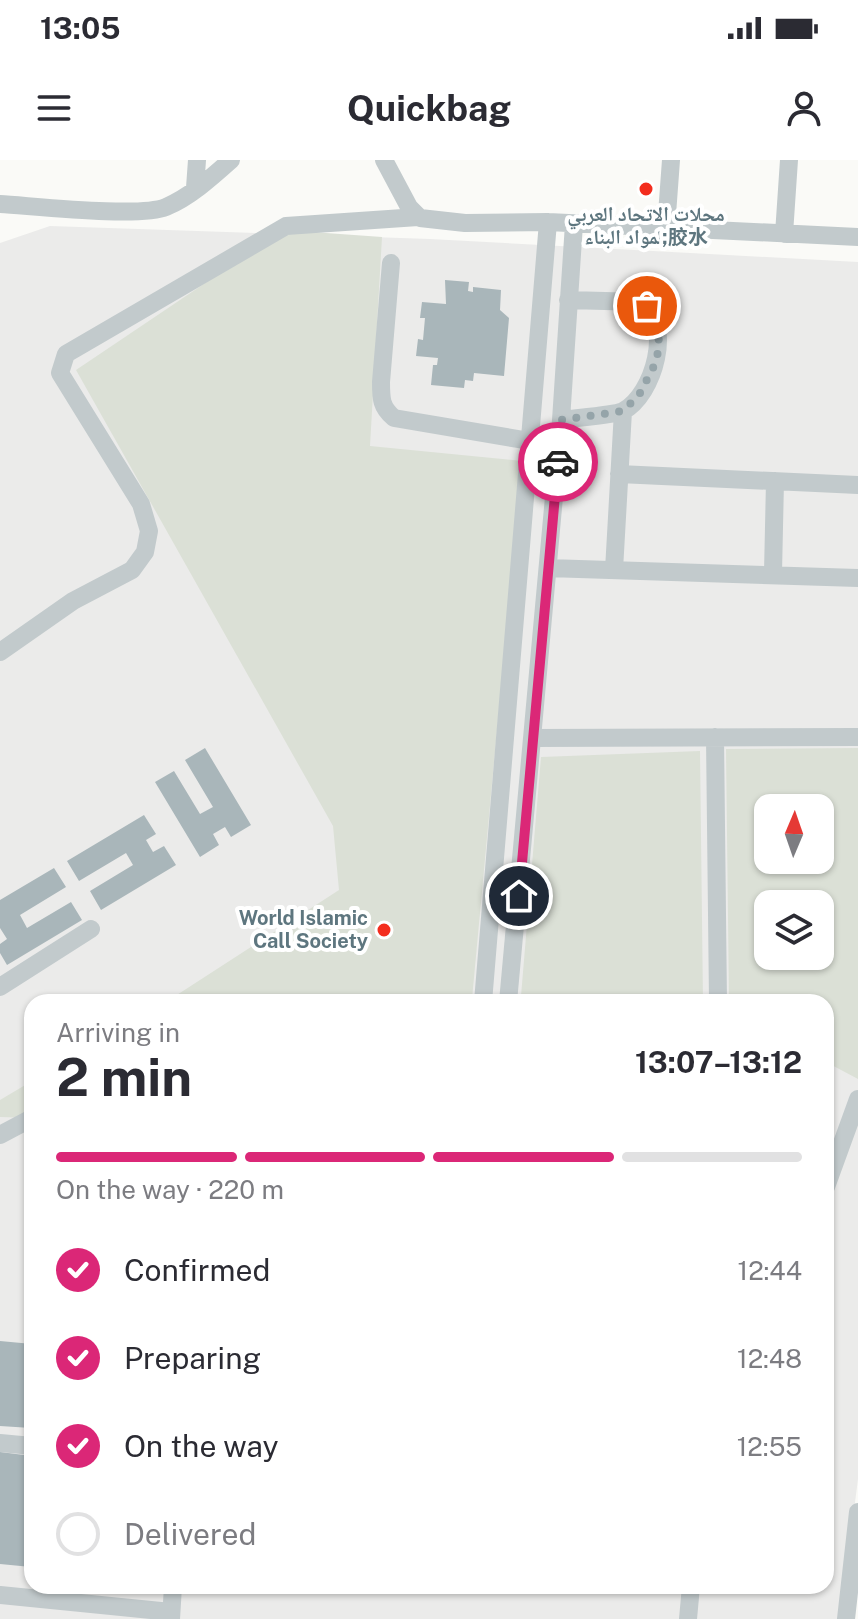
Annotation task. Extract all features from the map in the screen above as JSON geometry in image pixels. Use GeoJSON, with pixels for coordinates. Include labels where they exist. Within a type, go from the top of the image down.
{"type":"FeatureCollection","features":[{"type":"Feature","properties":{"kind":"street"},"geometry":{"type":"LineString","coordinates":[[195,188],[197,160]]}},
{"type":"Feature","properties":{"kind":"street"},"geometry":{"type":"LineString","coordinates":[[0,204],[141,210],[163,208],[231,160]]}},
{"type":"Feature","properties":{"kind":"street"},"geometry":{"type":"LineString","coordinates":[[384,160],[409,207],[418,217]]}},
{"type":"Feature","properties":{"kind":"street"},"geometry":{"type":"LineString","coordinates":[[666,228],[671,160]]}},
{"type":"Feature","properties":{"kind":"street"},"geometry":{"type":"LineString","coordinates":[[784,234],[789,160]]}},
{"type":"Feature","properties":{"kind":"street"},"geometry":{"type":"LineString","coordinates":[[0,652],[73,601],[132,570],[145,552],[149,531],[141,504],[60,373],[66,354],[286,226],[418,217],[489,224],[548,222],[858,237]]}},
{"type":"Feature","properties":{"kind":"street"},"geometry":{"type":"LineString","coordinates":[[484,994],[548,222]]}},
{"type":"Feature","properties":{"kind":"street"},"geometry":{"type":"LineString","coordinates":[[509,994],[561,420],[574,224]]}},
{"type":"Feature","properties":{"kind":"street"},"geometry":{"type":"LineString","coordinates":[[391,263],[381,382],[384,410],[394,418],[530,441]]}},
{"type":"Feature","properties":{"kind":"street"},"geometry":{"type":"LineString","coordinates":[[561,420],[623,411],[639,395],[657,360],[659,336],[652,314],[641,302],[568,300]]}},
{"type":"Feature","properties":{"kind":"street"},"geometry":{"type":"LineString","coordinates":[[614,570],[623,411]]}},
{"type":"Feature","properties":{"kind":"street"},"geometry":{"type":"LineString","coordinates":[[619,474],[858,485]]}},
{"type":"Feature","properties":{"kind":"street"},"geometry":{"type":"LineString","coordinates":[[773,573],[775,481]]}},
{"type":"Feature","properties":{"kind":"street"},"geometry":{"type":"LineString","coordinates":[[548,568],[858,578]]}},
{"type":"Feature","properties":{"kind":"street"},"geometry":{"type":"LineString","coordinates":[[715,737],[718,994]]}},
{"type":"Feature","properties":{"kind":"street"},"geometry":{"type":"LineString","coordinates":[[532,738],[858,737]]}},
{"type":"Feature","properties":{"kind":"street"},"geometry":{"type":"LineString","coordinates":[[0,987],[91,929]]}},
{"type":"Feature","properties":{"kind":"street"},"geometry":{"type":"LineString","coordinates":[[834,1165],[858,1099]]}},
{"type":"Feature","properties":{"kind":"street"},"geometry":{"type":"LineString","coordinates":[[0,1135],[24,1122]]}},
{"type":"Feature","properties":{"kind":"street"},"geometry":{"type":"LineString","coordinates":[[0,1443],[24,1445]]}},
{"type":"Feature","properties":{"kind":"street"},"geometry":{"type":"LineString","coordinates":[[846,1619],[858,1512]]}},
{"type":"Feature","properties":{"kind":"street"},"geometry":{"type":"LineString","coordinates":[[0,1595],[171,1616],[172,1594]]}},
{"type":"Feature","properties":{"kind":"street"},"geometry":{"type":"LineString","coordinates":[[688,1619],[690,1594]]}},
{"type":"Feature","properties":{"kind":"shaded area","name":"World Islamic Call Society"},"geometry":{"type":"Polygon","coordinates":[[[50,226],[430,239],[858,262],[858,1479],[840,1619],[0,1619],[0,243],[50,226]]]}},
{"type":"Feature","properties":{"kind":"shaded area"},"geometry":{"type":"Polygon","coordinates":[[[284,230],[382,237],[370,446],[522,461],[472,994],[178,994],[339,890],[333,826],[76,370],[284,230]]]}},
{"type":"Feature","properties":{"kind":"shaded area"},"geometry":{"type":"Polygon","coordinates":[[[858,748],[858,1079],[834,1066],[834,994],[729,994],[726,749],[858,748]]]}},
{"type":"Feature","properties":{"kind":"shaded area"},"geometry":{"type":"Polygon","coordinates":[[[700,751],[703,994],[521,994],[541,757],[700,751]]]}},
{"type":"Feature","properties":{"kind":"shaded area"},"geometry":{"type":"Polygon","coordinates":[[[24,1086],[24,1118],[0,1117],[0,1100],[24,1086]]]}},
{"type":"Feature","properties":{"kind":"building"},"geometry":{"type":"Polygon","coordinates":[[[445,280],[469,282],[468,291],[473,292],[473,287],[501,290],[500,310],[509,318],[504,376],[474,373],[473,381],[465,380],[464,388],[431,385],[433,365],[437,365],[438,358],[416,356],[418,339],[423,340],[425,318],[420,318],[422,302],[446,304],[445,280]]]}},
{"type":"Feature","properties":{"kind":"building"},"geometry":{"type":"Polygon","coordinates":[[[205,748],[251,825],[231,837],[225,827],[213,834],[219,845],[200,857],[155,782],[174,771],[200,814],[213,807],[185,760],[205,748]]]}},
{"type":"Feature","properties":{"kind":"building"},"geometry":{"type":"Polygon","coordinates":[[[144,815],[156,834],[146,840],[153,852],[164,846],[176,865],[101,910],[90,891],[133,865],[126,853],[79,881],[67,861],[144,815]]]}},
{"type":"Feature","properties":{"kind":"building"},"geometry":{"type":"Polygon","coordinates":[[[54,868],[66,887],[20,915],[27,928],[71,902],[82,920],[7,965],[0,953],[0,944],[7,939],[0,928],[0,900],[54,868]]]}},
{"type":"Feature","properties":{"kind":"building"},"geometry":{"type":"Polygon","coordinates":[[[0,1341],[24,1343],[24,1428],[0,1426],[0,1341]]]}},
{"type":"Feature","properties":{"kind":"building"},"geometry":{"type":"Polygon","coordinates":[[[0,1452],[24,1455],[24,1566],[0,1564],[0,1452]]]}},
{"type":"Feature","properties":{"kind":"way so far"},"geometry":{"type":"LineString","coordinates":[[558,462],[561,420],[623,411],[639,395],[657,360],[659,336],[647,306]]}},
{"type":"Feature","properties":{"kind":"place","name":"محلات الاتحاد العربي لمواد البناء;胶水"},"geometry":{"type":"Point","coordinates":[646,189]}},
{"type":"Feature","properties":{"kind":"place","name":"World Islamic Call Society"},"geometry":{"type":"Point","coordinates":[384,930]}},
{"type":"Feature","properties":{"kind":"route"},"geometry":{"type":"LineString","coordinates":[[519,896],[558,462]]}}]}
